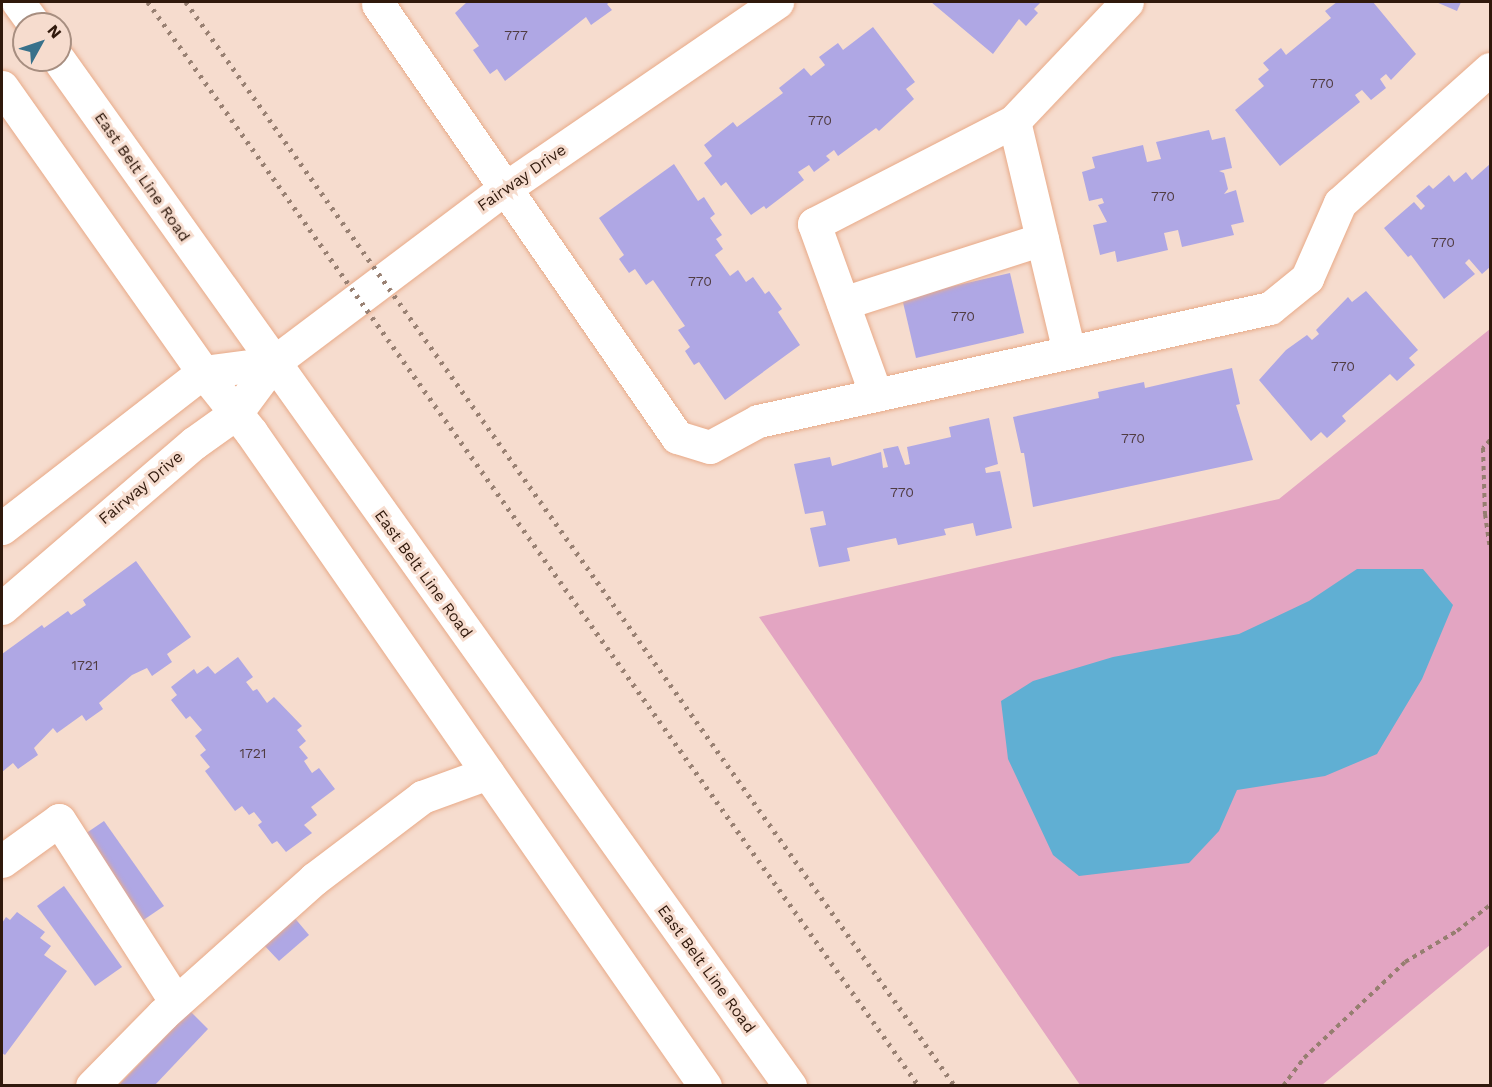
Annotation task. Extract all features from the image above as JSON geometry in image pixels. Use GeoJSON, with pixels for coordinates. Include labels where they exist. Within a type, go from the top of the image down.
{"type":"FeatureCollection","features":[{"type":"Feature","properties":{"kind":"main road"},"geometry":{"type":"LineString","coordinates":[[378,2],[504,189],[677,437],[710,447],[758,421],[1270,308],[1307,278],[1340,203],[1491,69]]}},
{"type":"Feature","properties":{"kind":"main road","name":"Fairway Drive"},"geometry":{"type":"LineString","coordinates":[[7,591],[194,443],[236,413],[273,363],[504,189],[777,2]]}},
{"type":"Feature","properties":{"kind":"main road"},"geometry":{"type":"LineString","coordinates":[[876,395],[814,225],[1014,121],[1127,2]]}},
{"type":"Feature","properties":{"kind":"main road","name":"East Belt Line Road"},"geometry":{"type":"LineString","coordinates":[[67,72],[790,1086]]}},
{"type":"Feature","properties":{"kind":"main road"},"geometry":{"type":"LineString","coordinates":[[2,87],[203,372],[236,413],[705,1086]]}},
{"type":"Feature","properties":{"kind":"main road"},"geometry":{"type":"LineString","coordinates":[[1014,121],[1069,352]]}},
{"type":"Feature","properties":{"kind":"main road"},"geometry":{"type":"LineString","coordinates":[[843,303],[1042,239]]}},
{"type":"Feature","properties":{"kind":"main road","name":"Fairway Drive"},"geometry":{"type":"LineString","coordinates":[[203,372],[273,363]]}},
{"type":"Feature","properties":{"kind":"main road"},"geometry":{"type":"LineString","coordinates":[[2,528],[203,372]]}},
{"type":"Feature","properties":{"kind":"main road"},"geometry":{"type":"LineString","coordinates":[[92,1086],[176,1002],[314,879],[389,820],[447,785],[488,773]]}},
{"type":"Feature","properties":{"kind":"main road"},"geometry":{"type":"LineString","coordinates":[[2,861],[59,820],[176,1002]]}},
{"type":"Feature","properties":{"kind":"path"},"geometry":{"type":"LineString","coordinates":[[1491,440],[1484,448],[1485,513],[1491,549]]}},
{"type":"Feature","properties":{"kind":"path"},"geometry":{"type":"LineString","coordinates":[[1283,1086],[1304,1058],[1405,962],[1457,931],[1491,905]]}},
{"type":"Feature","properties":{"kind":"shaded area"},"geometry":{"type":"Polygon","coordinates":[[[1490,329],[1490,945],[1322,1085],[1080,1085],[759,617],[1279,499],[1490,329]]]}},
{"type":"Feature","properties":{"kind":"water"},"geometry":{"type":"Polygon","coordinates":[[[1357,569],[1423,569],[1453,605],[1422,679],[1377,754],[1325,776],[1237,790],[1219,831],[1189,863],[1079,876],[1053,855],[1008,759],[1001,701],[1033,681],[1113,657],[1239,634],[1309,601],[1357,569]]]}},
{"type":"Feature","properties":{"kind":"building"},"geometry":{"type":"Polygon","coordinates":[[[467,2],[610,2],[607,4],[612,10],[591,25],[586,17],[505,81],[497,69],[490,74],[473,50],[479,46],[455,13],[467,2]]]}},
{"type":"Feature","properties":{"kind":"building"},"geometry":{"type":"Polygon","coordinates":[[[931,2],[1041,2],[1034,9],[1038,13],[1026,26],[1019,19],[993,54],[931,2]]]}},
{"type":"Feature","properties":{"kind":"building"},"geometry":{"type":"Polygon","coordinates":[[[1337,2],[1373,2],[1416,54],[1391,80],[1386,74],[1380,79],[1386,88],[1371,100],[1362,90],[1355,95],[1360,102],[1280,166],[1235,110],[1264,86],[1258,79],[1269,70],[1263,63],[1281,48],[1286,55],[1331,18],[1325,11],[1337,2]]]}},
{"type":"Feature","properties":{"kind":"building"},"geometry":{"type":"Polygon","coordinates":[[[1436,2],[1461,2],[1457,11],[1436,2]]]}},
{"type":"Feature","properties":{"kind":"building"},"geometry":{"type":"Polygon","coordinates":[[[873,27],[915,82],[906,89],[914,99],[879,131],[876,128],[838,156],[834,150],[826,156],[830,160],[814,172],[809,165],[798,172],[804,180],[766,209],[764,206],[751,215],[726,182],[721,186],[704,163],[712,156],[704,145],[733,122],[737,127],[783,93],[779,88],[804,68],[811,76],[825,65],[819,57],[838,43],[843,50],[873,27]]]}},
{"type":"Feature","properties":{"kind":"building"},"geometry":{"type":"Polygon","coordinates":[[[1209,130],[1212,140],[1225,137],[1232,168],[1219,171],[1224,173],[1228,189],[1224,194],[1236,190],[1244,222],[1231,225],[1234,235],[1182,247],[1178,230],[1164,233],[1168,250],[1117,262],[1115,251],[1100,255],[1093,225],[1107,222],[1098,205],[1104,203],[1102,198],[1089,201],[1082,172],[1095,168],[1092,157],[1143,145],[1147,162],[1161,159],[1156,142],[1209,130]]]}},
{"type":"Feature","properties":{"kind":"building"},"geometry":{"type":"Polygon","coordinates":[[[674,164],[698,201],[704,197],[715,214],[710,218],[722,235],[716,239],[723,249],[715,255],[730,276],[738,270],[746,282],[753,277],[765,294],[769,291],[782,309],[778,312],[800,345],[725,400],[699,362],[694,365],[685,351],[690,347],[678,330],[685,326],[653,280],[646,285],[635,269],[629,273],[619,259],[624,255],[599,218],[674,164]]]}},
{"type":"Feature","properties":{"kind":"building"},"geometry":{"type":"Polygon","coordinates":[[[1490,164],[1490,267],[1482,274],[1469,259],[1465,263],[1475,274],[1444,299],[1411,255],[1408,257],[1384,228],[1414,202],[1421,210],[1425,206],[1416,196],[1429,185],[1433,189],[1449,175],[1454,182],[1466,172],[1472,180],[1490,164]]]}},
{"type":"Feature","properties":{"kind":"building"},"geometry":{"type":"Polygon","coordinates":[[[1010,273],[1024,333],[916,358],[902,298],[1010,273]]]}},
{"type":"Feature","properties":{"kind":"building"},"geometry":{"type":"Polygon","coordinates":[[[1366,291],[1418,350],[1409,358],[1415,365],[1397,381],[1390,374],[1342,416],[1346,421],[1327,438],[1321,432],[1311,441],[1259,380],[1286,350],[1307,335],[1312,340],[1319,334],[1316,330],[1348,297],[1352,302],[1366,291]]]}},
{"type":"Feature","properties":{"kind":"building"},"geometry":{"type":"Polygon","coordinates":[[[1232,368],[1240,404],[1236,405],[1253,460],[1033,507],[1024,453],[1021,453],[1013,417],[1099,398],[1098,392],[1144,382],[1145,388],[1232,368]]]}},
{"type":"Feature","properties":{"kind":"building"},"geometry":{"type":"Polygon","coordinates":[[[989,418],[998,464],[985,468],[986,473],[1000,471],[1012,528],[976,536],[973,523],[944,529],[946,535],[898,545],[896,538],[847,548],[850,561],[819,567],[810,528],[826,525],[823,511],[805,514],[794,464],[830,457],[832,466],[881,452],[883,468],[888,467],[883,449],[898,446],[905,465],[910,464],[907,447],[951,437],[949,427],[989,418]]]}},
{"type":"Feature","properties":{"kind":"building"},"geometry":{"type":"Polygon","coordinates":[[[136,561],[191,637],[167,654],[172,662],[152,676],[147,668],[132,675],[99,703],[103,709],[86,721],[82,715],[57,733],[53,728],[34,748],[38,755],[18,769],[13,763],[2,772],[2,654],[42,625],[44,628],[68,611],[71,615],[86,605],[83,600],[136,561]]]}},
{"type":"Feature","properties":{"kind":"building"},"geometry":{"type":"Polygon","coordinates":[[[238,657],[253,677],[246,682],[253,691],[257,689],[267,703],[274,697],[302,726],[297,730],[306,741],[299,747],[308,758],[304,761],[312,773],[319,768],[335,789],[311,807],[317,815],[304,825],[312,833],[286,852],[277,841],[272,844],[258,825],[262,822],[254,812],[249,815],[242,806],[235,811],[205,771],[210,767],[200,755],[206,750],[195,736],[202,730],[190,716],[186,719],[171,700],[177,695],[171,687],[194,669],[197,674],[208,666],[215,674],[238,657]]]}},
{"type":"Feature","properties":{"kind":"building"},"geometry":{"type":"Polygon","coordinates":[[[104,821],[164,906],[142,921],[82,836],[104,821]]]}},
{"type":"Feature","properties":{"kind":"building"},"geometry":{"type":"Polygon","coordinates":[[[64,886],[122,967],[95,986],[37,906],[64,886]]]}},
{"type":"Feature","properties":{"kind":"building"},"geometry":{"type":"Polygon","coordinates":[[[17,912],[45,932],[40,938],[51,946],[44,955],[67,971],[5,1055],[2,1053],[2,923],[6,917],[10,920],[17,912]]]}},
{"type":"Feature","properties":{"kind":"building"},"geometry":{"type":"Polygon","coordinates":[[[293,916],[309,935],[279,961],[262,943],[293,916]]]}},
{"type":"Feature","properties":{"kind":"building"},"geometry":{"type":"Polygon","coordinates":[[[190,1011],[208,1029],[154,1086],[118,1086],[190,1011]]]}},
{"type":"Feature","properties":{"kind":"railway"},"geometry":{"type":"LineString","coordinates":[[148,2],[919,1086]]}},
{"type":"Feature","properties":{"kind":"railway"},"geometry":{"type":"LineString","coordinates":[[186,2],[955,1086]]}}]}
